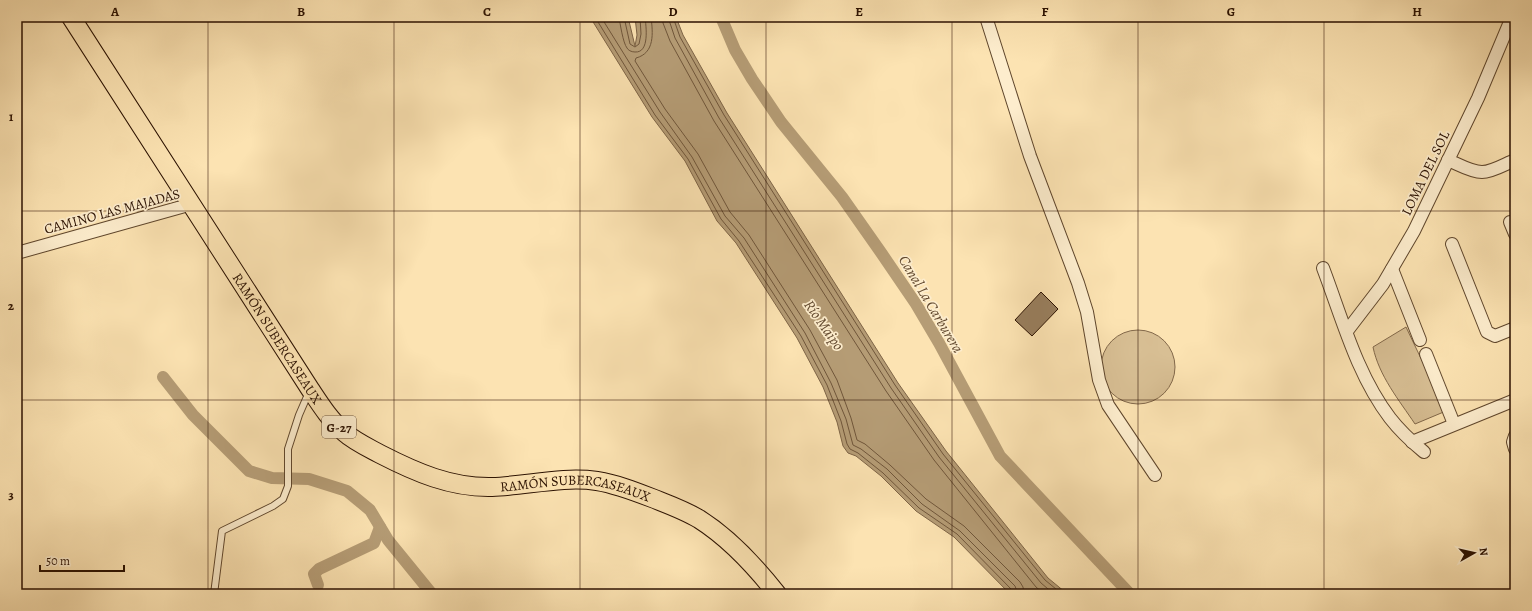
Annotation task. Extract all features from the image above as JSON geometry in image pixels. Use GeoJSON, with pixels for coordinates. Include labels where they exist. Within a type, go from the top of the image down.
{"type":"FeatureCollection","features":[{"type":"Feature","properties":{"kind":"main road","name":"RAMÓN SUBERCASEAUX"},"geometry":{"type":"LineString","coordinates":[[71,17],[310,389],[330,417],[344,432],[355,440],[408,467],[441,481],[490,487],[563,480],[597,481],[631,490],[665,503],[697,518],[718,533],[755,568],[777,594]]}},
{"type":"Feature","properties":{"kind":"street"},"geometry":{"type":"LineString","coordinates":[[986,17],[1030,156],[1087,312],[1099,380],[1108,405],[1155,475]]}},
{"type":"Feature","properties":{"kind":"street","name":"LOMA DEL SOL"},"geometry":{"type":"LineString","coordinates":[[1347,331],[1374,297],[1414,231],[1478,98],[1512,17]]}},
{"type":"Feature","properties":{"kind":"street"},"geometry":{"type":"LineString","coordinates":[[1448,160],[1481,172],[1491,170],[1515,160]]}},
{"type":"Feature","properties":{"kind":"street","name":"CAMINO LAS MAJADAS"},"geometry":{"type":"LineString","coordinates":[[17,253],[192,204]]}},
{"type":"Feature","properties":{"kind":"street"},"geometry":{"type":"LineString","coordinates":[[1510,222],[1515,234]]}},
{"type":"Feature","properties":{"kind":"street"},"geometry":{"type":"LineString","coordinates":[[1452,244],[1487,332],[1495,336],[1515,328]]}},
{"type":"Feature","properties":{"kind":"street"},"geometry":{"type":"LineString","coordinates":[[1323,268],[1360,365],[1375,395],[1391,419],[1412,442],[1424,452]]}},
{"type":"Feature","properties":{"kind":"street"},"geometry":{"type":"LineString","coordinates":[[1392,269],[1420,340]]}},
{"type":"Feature","properties":{"kind":"street"},"geometry":{"type":"LineString","coordinates":[[1426,354],[1454,424]]}},
{"type":"Feature","properties":{"kind":"street"},"geometry":{"type":"LineString","coordinates":[[1412,442],[1515,400]]}},
{"type":"Feature","properties":{"kind":"street"},"geometry":{"type":"LineString","coordinates":[[1515,436],[1513,442],[1515,449]]}},
{"type":"Feature","properties":{"kind":"lane"},"geometry":{"type":"LineString","coordinates":[[214,594],[222,531],[283,499],[288,486],[288,449],[299,415],[310,389]]}},
{"type":"Feature","properties":{"kind":"shaded area"},"geometry":{"type":"Polygon","coordinates":[[[1406,327],[1446,411],[1415,424],[1385,378],[1373,347],[1406,327]]]}},
{"type":"Feature","properties":{"kind":"shaded area"},"geometry":{"type":"Polygon","coordinates":[[[1138,330],[1159,336],[1169,346],[1175,367],[1169,388],[1159,398],[1138,404],[1117,398],[1107,388],[1101,367],[1107,346],[1117,336],[1138,330]]]}},
{"type":"Feature","properties":{"kind":"water","name":"Río Maipo"},"geometry":{"type":"Polygon","coordinates":[[[590,17],[628,17],[635,46],[637,35],[635,17],[676,17],[683,35],[727,113],[898,383],[946,451],[1048,578],[1065,592],[1071,594],[1010,594],[954,537],[916,511],[881,476],[856,456],[848,453],[843,446],[837,422],[823,387],[797,338],[736,243],[717,221],[685,161],[652,117],[590,17]]]}},
{"type":"Feature","properties":{"kind":"building"},"geometry":{"type":"Polygon","coordinates":[[[1041,292],[1058,309],[1032,336],[1015,320],[1041,292]]]}},
{"type":"Feature","properties":{"kind":"waterway","name":"Canal La Carburera"},"geometry":{"type":"LineString","coordinates":[[721,17],[735,50],[752,79],[781,122],[842,197],[916,304],[939,343],[1000,456],[1130,594]]}},
{"type":"Feature","properties":{"kind":"waterway"},"geometry":{"type":"LineString","coordinates":[[163,377],[193,415],[249,471],[272,478],[309,479],[347,491],[370,510],[388,540],[432,594]]}},
{"type":"Feature","properties":{"kind":"waterway"},"geometry":{"type":"LineString","coordinates":[[318,585],[314,574],[319,569],[374,543],[380,527]]}}]}
